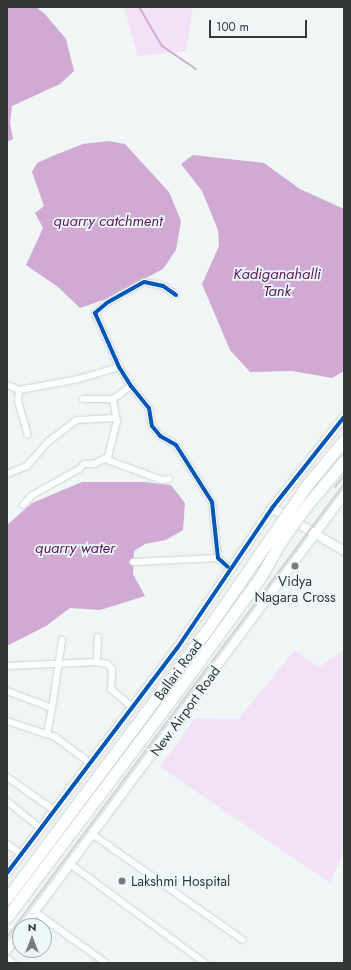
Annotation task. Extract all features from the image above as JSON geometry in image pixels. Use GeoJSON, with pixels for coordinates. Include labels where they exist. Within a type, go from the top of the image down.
{"type":"FeatureCollection","features":[{"type":"Feature","properties":{"kind":"highway","name":"Ballari Road"},"geometry":{"type":"LineString","coordinates":[[7,898],[207,630],[307,485],[344,440]]}},
{"type":"Feature","properties":{"kind":"highway","name":"Ballari Road"},"geometry":{"type":"LineString","coordinates":[[7,916],[261,576],[281,541],[307,505],[344,461]]}},
{"type":"Feature","properties":{"kind":"street"},"geometry":{"type":"LineString","coordinates":[[176,296],[163,286],[144,282],[108,302],[95,313],[119,367],[131,386],[149,408],[152,426],[160,436],[176,445],[212,502],[218,558],[228,567]]}},
{"type":"Feature","properties":{"kind":"street"},"geometry":{"type":"LineString","coordinates":[[10,386],[19,390],[79,379],[119,367]]}},
{"type":"Feature","properties":{"kind":"street"},"geometry":{"type":"LineString","coordinates":[[84,398],[113,399],[131,386]]}},
{"type":"Feature","properties":{"kind":"street"},"geometry":{"type":"LineString","coordinates":[[19,390],[18,401],[28,435]]}},
{"type":"Feature","properties":{"kind":"street"},"geometry":{"type":"LineString","coordinates":[[105,459],[117,422],[115,418],[113,399]]}},
{"type":"Feature","properties":{"kind":"street"},"geometry":{"type":"LineString","coordinates":[[7,872],[178,647],[272,508],[344,417]]}},
{"type":"Feature","properties":{"kind":"street"},"geometry":{"type":"LineString","coordinates":[[7,474],[27,466],[49,441],[77,420],[115,418]]}},
{"type":"Feature","properties":{"kind":"street"},"geometry":{"type":"LineString","coordinates":[[23,505],[32,496],[79,469],[84,464],[94,464],[105,459],[162,480],[169,479]]}},
{"type":"Feature","properties":{"kind":"street","name":"New Airport Road"},"geometry":{"type":"LineString","coordinates":[[30,918],[344,495]]}},
{"type":"Feature","properties":{"kind":"street"},"geometry":{"type":"LineString","coordinates":[[272,508],[313,535],[344,552]]}},
{"type":"Feature","properties":{"kind":"street"},"geometry":{"type":"LineString","coordinates":[[134,562],[218,558]]}},
{"type":"Feature","properties":{"kind":"street"},"geometry":{"type":"LineString","coordinates":[[97,662],[98,637]]}},
{"type":"Feature","properties":{"kind":"street"},"geometry":{"type":"LineString","coordinates":[[46,734],[60,663],[62,640]]}},
{"type":"Feature","properties":{"kind":"street"},"geometry":{"type":"LineString","coordinates":[[7,666],[97,662],[107,664],[112,669],[111,689],[132,707]]}},
{"type":"Feature","properties":{"kind":"street"},"geometry":{"type":"LineString","coordinates":[[7,691],[52,708]]}},
{"type":"Feature","properties":{"kind":"street"},"geometry":{"type":"LineString","coordinates":[[7,721],[55,737],[90,763]]}},
{"type":"Feature","properties":{"kind":"street"},"geometry":{"type":"LineString","coordinates":[[7,777],[54,810]]}},
{"type":"Feature","properties":{"kind":"street"},"geometry":{"type":"LineString","coordinates":[[7,802],[40,828]]}},
{"type":"Feature","properties":{"kind":"street"},"geometry":{"type":"LineString","coordinates":[[92,834],[244,940]]}},
{"type":"Feature","properties":{"kind":"street"},"geometry":{"type":"LineString","coordinates":[[7,844],[21,854]]}},
{"type":"Feature","properties":{"kind":"street"},"geometry":{"type":"LineString","coordinates":[[70,864],[205,963]]}},
{"type":"Feature","properties":{"kind":"street"},"geometry":{"type":"LineString","coordinates":[[35,912],[106,963]]}},
{"type":"Feature","properties":{"kind":"street"},"geometry":{"type":"LineString","coordinates":[[7,958],[13,963]]}},
{"type":"Feature","properties":{"kind":"shaded area"},"geometry":{"type":"Polygon","coordinates":[[[124,7],[193,7],[186,51],[138,56],[124,7]]]}},
{"type":"Feature","properties":{"kind":"shaded area"},"geometry":{"type":"Polygon","coordinates":[[[295,650],[319,667],[344,650],[344,851],[330,883],[160,767],[195,718],[238,719],[295,650]]]}},
{"type":"Feature","properties":{"kind":"water"},"geometry":{"type":"Polygon","coordinates":[[[7,7],[36,7],[45,14],[66,39],[74,71],[60,84],[12,106],[10,123],[13,139],[7,142],[7,7]]]}},
{"type":"Feature","properties":{"kind":"water","name":"quarry catchment"},"geometry":{"type":"Polygon","coordinates":[[[109,141],[125,144],[169,192],[181,221],[176,250],[163,269],[106,299],[80,308],[58,287],[26,265],[43,228],[35,213],[44,206],[32,172],[37,163],[55,155],[83,144],[109,141]]]}},
{"type":"Feature","properties":{"kind":"water","name":"Kadiganahalli Tank"},"geometry":{"type":"Polygon","coordinates":[[[193,155],[264,163],[300,189],[344,209],[344,371],[332,378],[292,371],[250,372],[230,350],[202,284],[219,246],[218,230],[202,191],[181,164],[193,155]]]}},
{"type":"Feature","properties":{"kind":"water","name":"quarry water"},"geometry":{"type":"Polygon","coordinates":[[[82,482],[144,482],[171,485],[185,503],[183,530],[166,540],[145,544],[134,551],[133,574],[145,596],[100,610],[70,608],[46,626],[7,646],[7,525],[32,503],[82,482]]]}},
{"type":"Feature","properties":{"kind":"waterway"},"geometry":{"type":"LineString","coordinates":[[139,7],[162,46],[196,69]]}},
{"type":"Feature","properties":{"kind":"railway"},"geometry":{"type":"LineString","coordinates":[[335,487],[344,476]]}},
{"type":"Feature","properties":{"kind":"railway"},"geometry":{"type":"LineString","coordinates":[[7,937],[344,484]]}},
{"type":"Feature","properties":{"kind":"cycle path"},"geometry":{"type":"LineString","coordinates":[[176,295],[163,286],[144,282],[108,302],[95,313],[119,367],[131,386],[149,408],[152,426],[160,436],[176,445],[212,502],[218,558],[228,567]]}},
{"type":"Feature","properties":{"kind":"cycle path"},"geometry":{"type":"LineString","coordinates":[[7,873],[178,647],[272,508],[344,417]]}},
{"type":"Feature","properties":{"kind":"place","name":"Vidya Nagara Cross"},"geometry":{"type":"Point","coordinates":[295,566]}},
{"type":"Feature","properties":{"kind":"place","name":"Lakshmi Hospital"},"geometry":{"type":"Point","coordinates":[122,881]}}]}
